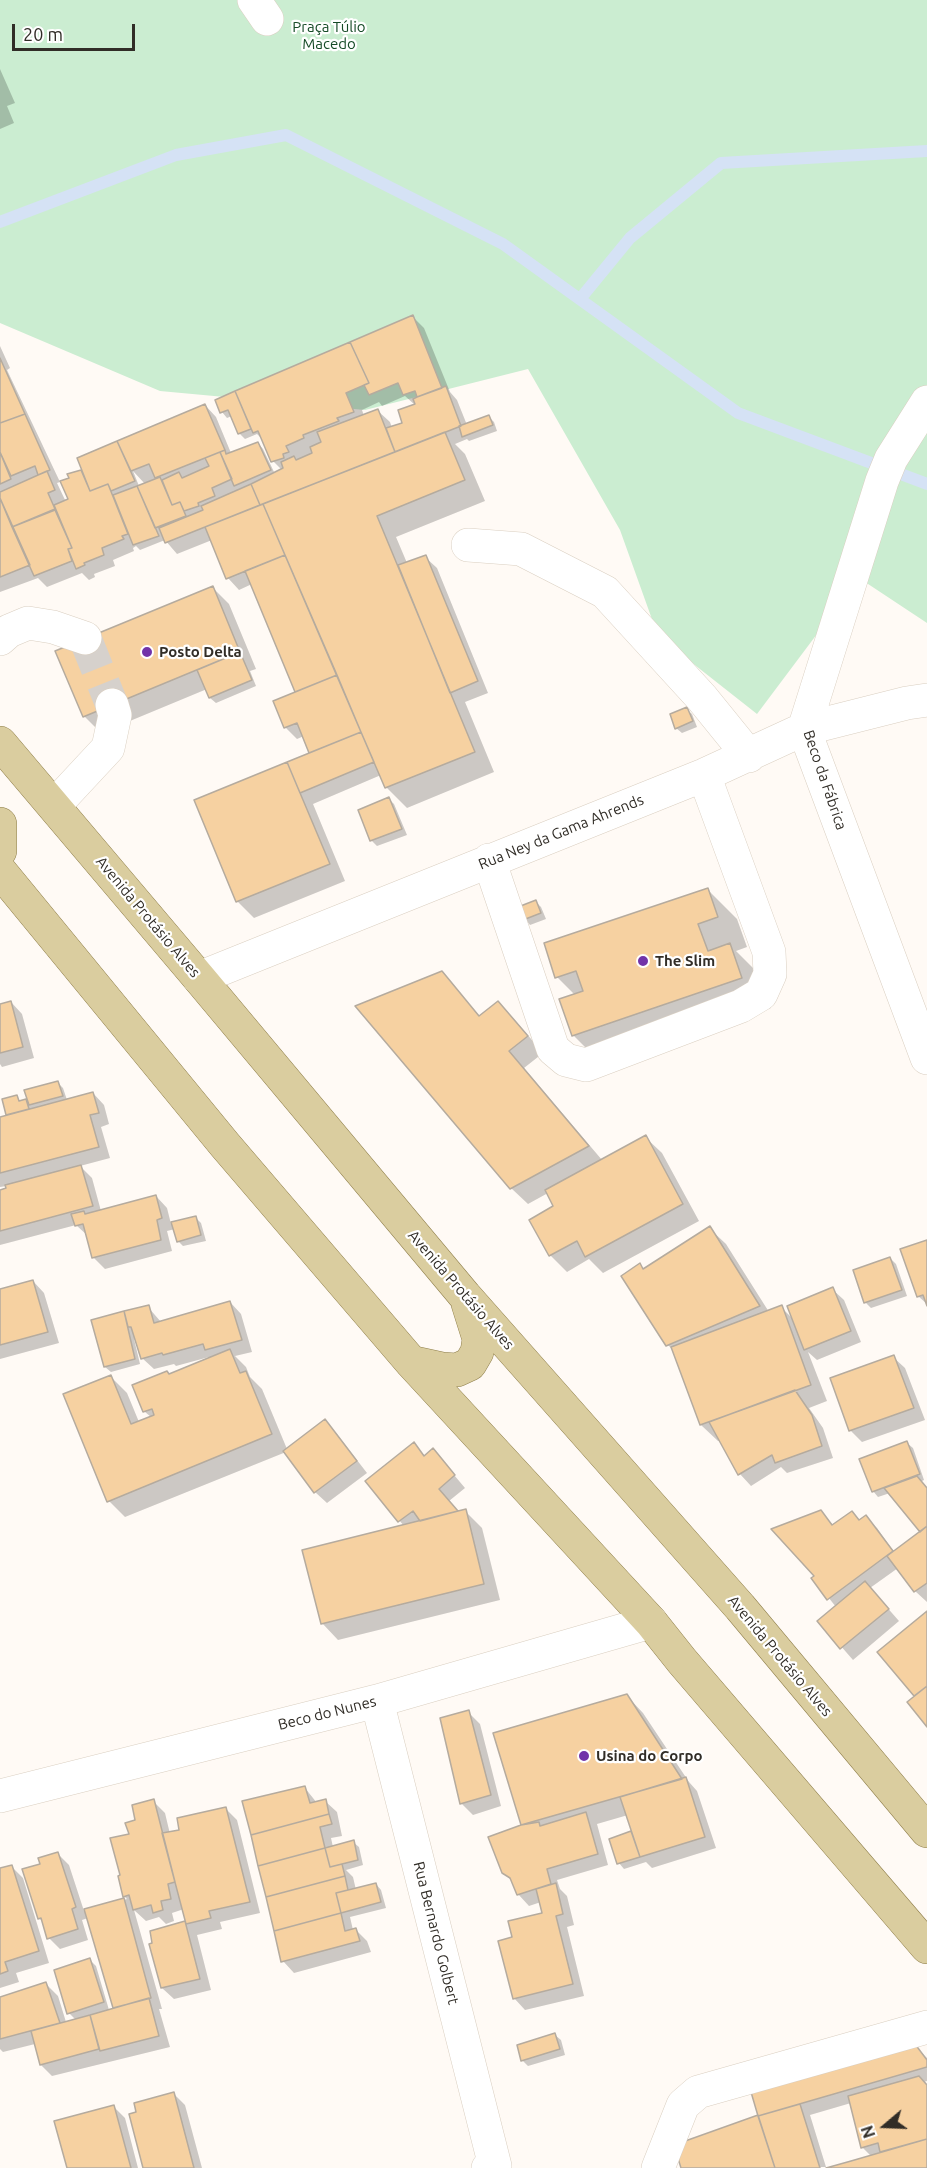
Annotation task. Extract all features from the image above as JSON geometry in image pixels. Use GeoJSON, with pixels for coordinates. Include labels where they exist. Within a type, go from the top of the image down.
{"type":"FeatureCollection","features":[{"type":"Feature","properties":{"kind":"main road","name":"Avenida Protásio Alves"},"geometry":{"type":"LineString","coordinates":[[0,743],[465,1296],[740,1607],[927,1831]]}},
{"type":"Feature","properties":{"kind":"main road"},"geometry":{"type":"LineString","coordinates":[[0,824],[0,851]]}},
{"type":"Feature","properties":{"kind":"main road"},"geometry":{"type":"LineString","coordinates":[[0,871],[225,1145],[411,1362],[651,1622],[927,1947]]}},
{"type":"Feature","properties":{"kind":"main road"},"geometry":{"type":"LineString","coordinates":[[411,1362],[457,1370],[470,1364],[477,1352],[479,1339],[465,1296]]}},
{"type":"Feature","properties":{"kind":"street","name":"Beco da Fábrica"},"geometry":{"type":"LineString","coordinates":[[927,402],[887,470],[804,729],[927,1058]]}},
{"type":"Feature","properties":{"kind":"street"},"geometry":{"type":"LineString","coordinates":[[468,546],[521,549],[605,592],[702,698],[749,756]]}},
{"type":"Feature","properties":{"kind":"street"},"geometry":{"type":"LineString","coordinates":[[0,639],[9,631],[28,623],[53,627],[85,639]]}},
{"type":"Feature","properties":{"kind":"street","name":"Rua Ney da Gama Ahrends"},"geometry":{"type":"LineString","coordinates":[[199,978],[489,860],[704,776],[804,729],[927,700]]}},
{"type":"Feature","properties":{"kind":"street"},"geometry":{"type":"LineString","coordinates":[[54,806],[108,748],[115,715],[112,705]]}},
{"type":"Feature","properties":{"kind":"street"},"geometry":{"type":"LineString","coordinates":[[489,860],[553,1049],[566,1060],[586,1065],[741,1006],[761,994],[770,974],[770,952],[704,776]]}},
{"type":"Feature","properties":{"kind":"street","name":"Beco do Nunes"},"geometry":{"type":"LineString","coordinates":[[0,1796],[376,1701],[651,1622]]}},
{"type":"Feature","properties":{"kind":"street","name":"Rua Bernardo Golbert"},"geometry":{"type":"LineString","coordinates":[[376,1701],[492,2167]]}},
{"type":"Feature","properties":{"kind":"street"},"geometry":{"type":"LineString","coordinates":[[658,2168],[683,2105],[698,2092],[927,2027]]}},
{"type":"Feature","properties":{"kind":"green space","name":"Praça Túlio Macedo"},"geometry":{"type":"Polygon","coordinates":[[[0,0],[927,0],[927,623],[859,578],[757,714],[658,636],[620,530],[528,369],[365,410],[160,391],[0,323],[0,0]]]}},
{"type":"Feature","properties":{"kind":"building"},"geometry":{"type":"Polygon","coordinates":[[[413,315],[442,388],[417,397],[415,391],[403,395],[398,383],[369,395],[364,385],[369,383],[350,342],[413,315]]]}},
{"type":"Feature","properties":{"kind":"building"},"geometry":{"type":"Polygon","coordinates":[[[350,342],[369,383],[346,393],[354,412],[337,418],[339,421],[303,435],[304,438],[286,446],[289,452],[283,454],[284,458],[271,462],[258,431],[253,433],[235,391],[350,342]]]}},
{"type":"Feature","properties":{"kind":"building"},"geometry":{"type":"Polygon","coordinates":[[[0,358],[25,414],[0,423],[0,358]]]}},
{"type":"Feature","properties":{"kind":"building"},"geometry":{"type":"Polygon","coordinates":[[[446,386],[461,426],[395,452],[386,428],[402,423],[398,410],[415,404],[413,399],[446,386]]]}},
{"type":"Feature","properties":{"kind":"building"},"geometry":{"type":"Polygon","coordinates":[[[235,391],[251,429],[238,434],[228,410],[220,413],[215,400],[235,391]]]}},
{"type":"Feature","properties":{"kind":"building"},"geometry":{"type":"Polygon","coordinates":[[[205,404],[225,450],[155,478],[149,464],[131,471],[117,441],[205,404]]]}},
{"type":"Feature","properties":{"kind":"building"},"geometry":{"type":"Polygon","coordinates":[[[378,409],[395,452],[260,505],[251,484],[283,468],[281,462],[294,456],[296,460],[312,453],[310,447],[321,442],[317,432],[378,409]]]}},
{"type":"Feature","properties":{"kind":"building"},"geometry":{"type":"Polygon","coordinates":[[[25,414],[50,470],[38,475],[35,466],[11,476],[0,452],[0,423],[25,414]]]}},
{"type":"Feature","properties":{"kind":"building"},"geometry":{"type":"Polygon","coordinates":[[[489,415],[493,425],[462,437],[459,426],[489,415]]]}},
{"type":"Feature","properties":{"kind":"building"},"geometry":{"type":"Polygon","coordinates":[[[445,432],[465,480],[377,516],[475,752],[385,788],[263,504],[445,432]]]}},
{"type":"Feature","properties":{"kind":"building"},"geometry":{"type":"Polygon","coordinates":[[[117,441],[135,481],[111,491],[108,484],[90,491],[77,458],[117,441]]]}},
{"type":"Feature","properties":{"kind":"building"},"geometry":{"type":"Polygon","coordinates":[[[258,442],[271,470],[234,486],[220,452],[225,450],[226,454],[258,442]]]}},
{"type":"Feature","properties":{"kind":"building"},"geometry":{"type":"Polygon","coordinates":[[[0,452],[11,479],[0,484],[0,452]]]}},
{"type":"Feature","properties":{"kind":"building"},"geometry":{"type":"Polygon","coordinates":[[[220,452],[232,479],[212,488],[215,496],[198,503],[199,506],[184,511],[180,502],[172,505],[162,480],[179,472],[182,478],[209,466],[205,458],[220,452]]]}},
{"type":"Feature","properties":{"kind":"building"},"geometry":{"type":"Polygon","coordinates":[[[81,470],[90,491],[108,484],[128,534],[122,536],[124,539],[102,548],[104,555],[76,569],[68,549],[72,548],[54,505],[68,499],[60,481],[69,478],[67,474],[81,470]]]}},
{"type":"Feature","properties":{"kind":"building"},"geometry":{"type":"Polygon","coordinates":[[[47,471],[55,490],[48,493],[55,509],[12,527],[0,498],[0,492],[47,471]]]}},
{"type":"Feature","properties":{"kind":"building"},"geometry":{"type":"Polygon","coordinates":[[[160,477],[172,505],[180,502],[186,516],[155,528],[137,486],[160,477]]]}},
{"type":"Feature","properties":{"kind":"building"},"geometry":{"type":"Polygon","coordinates":[[[251,484],[260,505],[165,543],[159,528],[203,510],[201,506],[251,484]]]}},
{"type":"Feature","properties":{"kind":"building"},"geometry":{"type":"Polygon","coordinates":[[[137,486],[159,536],[133,545],[113,495],[137,486]]]}},
{"type":"Feature","properties":{"kind":"building"},"geometry":{"type":"Polygon","coordinates":[[[0,498],[30,565],[0,577],[0,498]]]}},
{"type":"Feature","properties":{"kind":"building"},"geometry":{"type":"Polygon","coordinates":[[[263,504],[285,555],[226,579],[205,527],[263,504]]]}},
{"type":"Feature","properties":{"kind":"building"},"geometry":{"type":"Polygon","coordinates":[[[55,510],[72,548],[68,549],[72,561],[34,576],[12,527],[55,510]]]}},
{"type":"Feature","properties":{"kind":"building"},"geometry":{"type":"Polygon","coordinates":[[[285,555],[337,675],[295,692],[245,571],[285,555]]]}},
{"type":"Feature","properties":{"kind":"building"},"geometry":{"type":"Polygon","coordinates":[[[426,555],[478,681],[450,693],[398,565],[426,555]]]}},
{"type":"Feature","properties":{"kind":"building","name":"Posto Delta"},"geometry":{"type":"Polygon","coordinates":[[[213,586],[240,652],[83,717],[55,651],[213,586]]]}},
{"type":"Feature","properties":{"kind":"building"},"geometry":{"type":"Polygon","coordinates":[[[240,652],[252,680],[209,698],[197,670],[240,652]]]}},
{"type":"Feature","properties":{"kind":"building"},"geometry":{"type":"Polygon","coordinates":[[[337,675],[361,732],[309,753],[297,723],[284,728],[273,701],[337,675]]]}},
{"type":"Feature","properties":{"kind":"building"},"geometry":{"type":"Polygon","coordinates":[[[687,707],[693,721],[675,729],[670,714],[687,707]]]}},
{"type":"Feature","properties":{"kind":"building"},"geometry":{"type":"Polygon","coordinates":[[[361,732],[374,762],[300,793],[287,762],[361,732]]]}},
{"type":"Feature","properties":{"kind":"building"},"geometry":{"type":"Polygon","coordinates":[[[287,762],[330,864],[236,902],[194,800],[287,762]]]}},
{"type":"Feature","properties":{"kind":"building"},"geometry":{"type":"Polygon","coordinates":[[[389,797],[402,829],[370,841],[358,810],[389,797]]]}},
{"type":"Feature","properties":{"kind":"building","name":"The Slim"},"geometry":{"type":"Polygon","coordinates":[[[708,888],[718,917],[698,924],[708,951],[730,943],[742,978],[572,1036],[559,999],[583,991],[576,971],[555,978],[544,943],[708,888]]]}},
{"type":"Feature","properties":{"kind":"building"},"geometry":{"type":"Polygon","coordinates":[[[536,900],[541,913],[523,920],[518,907],[536,900]]]}},
{"type":"Feature","properties":{"kind":"building"},"geometry":{"type":"Polygon","coordinates":[[[442,971],[479,1016],[498,1001],[528,1036],[509,1051],[589,1146],[510,1189],[355,1006],[442,971]]]}},
{"type":"Feature","properties":{"kind":"building"},"geometry":{"type":"Polygon","coordinates":[[[11,1001],[23,1047],[0,1053],[0,1004],[11,1001]]]}},
{"type":"Feature","properties":{"kind":"building"},"geometry":{"type":"Polygon","coordinates":[[[58,1081],[63,1096],[29,1105],[24,1090],[58,1081]]]}},
{"type":"Feature","properties":{"kind":"building"},"geometry":{"type":"Polygon","coordinates":[[[93,1092],[99,1113],[90,1115],[99,1147],[0,1173],[0,1117],[93,1092]]]}},
{"type":"Feature","properties":{"kind":"building"},"geometry":{"type":"Polygon","coordinates":[[[17,1095],[19,1101],[26,1099],[29,1109],[6,1115],[2,1099],[17,1095]]]}},
{"type":"Feature","properties":{"kind":"building"},"geometry":{"type":"Polygon","coordinates":[[[646,1135],[683,1204],[585,1257],[577,1241],[549,1256],[529,1220],[553,1206],[545,1190],[646,1135]]]}},
{"type":"Feature","properties":{"kind":"building"},"geometry":{"type":"Polygon","coordinates":[[[81,1165],[93,1206],[0,1231],[0,1190],[6,1188],[5,1185],[81,1165]]]}},
{"type":"Feature","properties":{"kind":"building"},"geometry":{"type":"Polygon","coordinates":[[[156,1195],[162,1218],[157,1220],[161,1240],[92,1258],[83,1224],[75,1226],[71,1214],[84,1211],[85,1214],[156,1195]]]}},
{"type":"Feature","properties":{"kind":"building"},"geometry":{"type":"Polygon","coordinates":[[[196,1216],[201,1235],[177,1242],[171,1222],[196,1216]]]}},
{"type":"Feature","properties":{"kind":"building"},"geometry":{"type":"Polygon","coordinates":[[[710,1226],[760,1306],[666,1346],[621,1276],[640,1263],[643,1269],[710,1226]]]}},
{"type":"Feature","properties":{"kind":"building"},"geometry":{"type":"Polygon","coordinates":[[[927,1240],[927,1306],[923,1295],[917,1297],[900,1249],[927,1240]]]}},
{"type":"Feature","properties":{"kind":"building"},"geometry":{"type":"Polygon","coordinates":[[[890,1257],[902,1290],[864,1303],[853,1270],[890,1257]]]}},
{"type":"Feature","properties":{"kind":"building"},"geometry":{"type":"Polygon","coordinates":[[[33,1280],[48,1332],[0,1345],[0,1289],[33,1280]]]}},
{"type":"Feature","properties":{"kind":"building"},"geometry":{"type":"Polygon","coordinates":[[[833,1287],[851,1331],[804,1350],[787,1306],[833,1287]]]}},
{"type":"Feature","properties":{"kind":"building"},"geometry":{"type":"Polygon","coordinates":[[[230,1301],[242,1340],[205,1350],[203,1344],[141,1359],[124,1311],[149,1305],[154,1323],[230,1301]]]}},
{"type":"Feature","properties":{"kind":"building"},"geometry":{"type":"Polygon","coordinates":[[[782,1305],[811,1385],[700,1425],[671,1347],[782,1305]]]}},
{"type":"Feature","properties":{"kind":"building"},"geometry":{"type":"Polygon","coordinates":[[[124,1311],[135,1359],[104,1367],[91,1320],[124,1311]]]}},
{"type":"Feature","properties":{"kind":"building"},"geometry":{"type":"Polygon","coordinates":[[[230,1349],[240,1373],[246,1371],[272,1434],[107,1502],[63,1394],[111,1375],[131,1424],[154,1415],[152,1409],[143,1412],[132,1385],[167,1371],[169,1374],[230,1349]]]}},
{"type":"Feature","properties":{"kind":"building"},"geometry":{"type":"Polygon","coordinates":[[[894,1355],[914,1408],[849,1431],[830,1378],[894,1355]]]}},
{"type":"Feature","properties":{"kind":"building"},"geometry":{"type":"Polygon","coordinates":[[[795,1390],[812,1415],[822,1446],[775,1463],[772,1455],[738,1475],[709,1422],[795,1390]]]}},
{"type":"Feature","properties":{"kind":"building"},"geometry":{"type":"Polygon","coordinates":[[[325,1419],[357,1461],[314,1493],[283,1451],[325,1419]]]}},
{"type":"Feature","properties":{"kind":"building"},"geometry":{"type":"Polygon","coordinates":[[[907,1441],[920,1474],[872,1492],[859,1459],[907,1441]]]}},
{"type":"Feature","properties":{"kind":"building"},"geometry":{"type":"Polygon","coordinates":[[[414,1442],[424,1456],[433,1448],[455,1475],[439,1489],[458,1511],[420,1521],[413,1511],[398,1522],[365,1481],[414,1442]]]}},
{"type":"Feature","properties":{"kind":"building"},"geometry":{"type":"Polygon","coordinates":[[[917,1476],[927,1488],[927,1526],[920,1532],[884,1488],[917,1476]]]}},
{"type":"Feature","properties":{"kind":"building"},"geometry":{"type":"Polygon","coordinates":[[[466,1509],[484,1584],[321,1624],[302,1550],[466,1509]]]}},
{"type":"Feature","properties":{"kind":"building"},"geometry":{"type":"Polygon","coordinates":[[[821,1510],[832,1525],[852,1511],[859,1520],[866,1515],[893,1551],[827,1600],[811,1578],[814,1576],[771,1529],[821,1510]]]}},
{"type":"Feature","properties":{"kind":"building"},"geometry":{"type":"Polygon","coordinates":[[[927,1526],[927,1583],[914,1592],[887,1556],[927,1526]]]}},
{"type":"Feature","properties":{"kind":"building"},"geometry":{"type":"Polygon","coordinates":[[[865,1581],[889,1609],[840,1649],[817,1621],[865,1581]]]}},
{"type":"Feature","properties":{"kind":"building"},"geometry":{"type":"Polygon","coordinates":[[[927,1611],[927,1686],[914,1696],[877,1652],[927,1611]]]}},
{"type":"Feature","properties":{"kind":"building"},"geometry":{"type":"Polygon","coordinates":[[[927,1686],[927,1727],[907,1702],[927,1686]]]}},
{"type":"Feature","properties":{"kind":"building","name":"Usina do Corpo"},"geometry":{"type":"Polygon","coordinates":[[[627,1694],[682,1779],[521,1825],[493,1733],[627,1694]]]}},
{"type":"Feature","properties":{"kind":"building"},"geometry":{"type":"Polygon","coordinates":[[[469,1710],[491,1795],[460,1804],[440,1718],[469,1710]]]}},
{"type":"Feature","properties":{"kind":"building"},"geometry":{"type":"Polygon","coordinates":[[[686,1777],[705,1837],[640,1857],[620,1797],[686,1777]]]}},
{"type":"Feature","properties":{"kind":"building"},"geometry":{"type":"Polygon","coordinates":[[[305,1786],[310,1803],[326,1799],[329,1814],[251,1835],[242,1801],[305,1786]]]}},
{"type":"Feature","properties":{"kind":"building"},"geometry":{"type":"Polygon","coordinates":[[[154,1799],[175,1882],[168,1884],[171,1899],[161,1901],[163,1910],[153,1913],[151,1905],[133,1910],[129,1895],[123,1897],[118,1876],[120,1875],[110,1838],[129,1834],[125,1823],[135,1820],[132,1805],[154,1799]]]}},
{"type":"Feature","properties":{"kind":"building"},"geometry":{"type":"Polygon","coordinates":[[[226,1807],[250,1902],[209,1911],[211,1918],[186,1924],[162,1833],[179,1830],[177,1818],[226,1807]]]}},
{"type":"Feature","properties":{"kind":"building"},"geometry":{"type":"Polygon","coordinates":[[[586,1812],[598,1854],[547,1869],[551,1884],[517,1895],[510,1878],[502,1873],[488,1837],[521,1825],[539,1822],[540,1826],[586,1812]]]}},
{"type":"Feature","properties":{"kind":"building"},"geometry":{"type":"Polygon","coordinates":[[[329,1814],[332,1824],[320,1827],[325,1848],[258,1866],[251,1835],[329,1814]]]}},
{"type":"Feature","properties":{"kind":"building"},"geometry":{"type":"Polygon","coordinates":[[[631,1831],[640,1857],[617,1864],[609,1839],[631,1831]]]}},
{"type":"Feature","properties":{"kind":"building"},"geometry":{"type":"Polygon","coordinates":[[[354,1840],[358,1860],[330,1867],[325,1848],[354,1840]]]}},
{"type":"Feature","properties":{"kind":"building"},"geometry":{"type":"Polygon","coordinates":[[[325,1848],[330,1867],[342,1864],[345,1876],[266,1897],[258,1866],[325,1848]]]}},
{"type":"Feature","properties":{"kind":"building"},"geometry":{"type":"Polygon","coordinates":[[[58,1852],[76,1907],[72,1909],[78,1929],[47,1939],[22,1869],[40,1864],[38,1858],[58,1852]]]}},
{"type":"Feature","properties":{"kind":"building"},"geometry":{"type":"Polygon","coordinates":[[[12,1865],[39,1951],[5,1962],[8,1971],[0,1974],[0,1868],[12,1865]]]}},
{"type":"Feature","properties":{"kind":"building"},"geometry":{"type":"Polygon","coordinates":[[[345,1876],[348,1890],[336,1893],[341,1913],[274,1931],[266,1897],[345,1876]]]}},
{"type":"Feature","properties":{"kind":"building"},"geometry":{"type":"Polygon","coordinates":[[[376,1883],[381,1902],[341,1913],[336,1893],[376,1883]]]}},
{"type":"Feature","properties":{"kind":"building"},"geometry":{"type":"Polygon","coordinates":[[[556,1883],[563,1914],[556,1916],[573,1984],[513,1999],[498,1941],[512,1937],[508,1921],[542,1913],[536,1889],[556,1883]]]}},
{"type":"Feature","properties":{"kind":"building"},"geometry":{"type":"Polygon","coordinates":[[[124,1898],[151,1998],[113,2008],[84,1909],[124,1898]]]}},
{"type":"Feature","properties":{"kind":"building"},"geometry":{"type":"Polygon","coordinates":[[[341,1913],[345,1931],[356,1928],[360,1941],[281,1962],[274,1931],[341,1913]]]}},
{"type":"Feature","properties":{"kind":"building"},"geometry":{"type":"Polygon","coordinates":[[[185,1921],[200,1979],[161,1988],[149,1944],[152,1943],[150,1931],[185,1921]]]}},
{"type":"Feature","properties":{"kind":"building"},"geometry":{"type":"Polygon","coordinates":[[[90,1958],[104,2002],[67,2014],[54,1970],[90,1958]]]}},
{"type":"Feature","properties":{"kind":"building"},"geometry":{"type":"Polygon","coordinates":[[[46,1982],[60,2023],[0,2039],[0,1997],[46,1982]]]}},
{"type":"Feature","properties":{"kind":"building"},"geometry":{"type":"Polygon","coordinates":[[[149,1998],[159,2036],[100,2051],[90,2015],[149,1998]]]}},
{"type":"Feature","properties":{"kind":"building"},"geometry":{"type":"Polygon","coordinates":[[[90,2015],[99,2049],[40,2065],[31,2031],[90,2015]]]}},
{"type":"Feature","properties":{"kind":"building"},"geometry":{"type":"Polygon","coordinates":[[[555,2033],[560,2049],[521,2061],[517,2045],[555,2033]]]}},
{"type":"Feature","properties":{"kind":"building"},"geometry":{"type":"Polygon","coordinates":[[[915,2044],[927,2060],[927,2067],[758,2116],[751,2092],[915,2044]]]}},
{"type":"Feature","properties":{"kind":"building"},"geometry":{"type":"Polygon","coordinates":[[[919,2076],[927,2085],[927,2139],[880,2152],[878,2143],[861,2148],[848,2096],[919,2076]]]}},
{"type":"Feature","properties":{"kind":"building"},"geometry":{"type":"Polygon","coordinates":[[[174,2092],[194,2168],[143,2168],[129,2114],[136,2112],[134,2103],[174,2092]]]}},
{"type":"Feature","properties":{"kind":"building"},"geometry":{"type":"Polygon","coordinates":[[[800,2104],[820,2168],[775,2168],[758,2116],[800,2104]]]}},
{"type":"Feature","properties":{"kind":"building"},"geometry":{"type":"Polygon","coordinates":[[[114,2105],[131,2168],[67,2168],[54,2121],[114,2105]]]}},
{"type":"Feature","properties":{"kind":"building"},"geometry":{"type":"Polygon","coordinates":[[[758,2115],[775,2168],[681,2168],[674,2145],[758,2115]]]}},
{"type":"Feature","properties":{"kind":"building"},"geometry":{"type":"Polygon","coordinates":[[[927,2139],[927,2168],[826,2168],[851,2161],[927,2139]]]}},
{"type":"Feature","properties":{"kind":"waterway"},"geometry":{"type":"LineString","coordinates":[[0,222],[176,155],[286,135],[503,244],[738,413],[927,484]]}},
{"type":"Feature","properties":{"kind":"waterway"},"geometry":{"type":"LineString","coordinates":[[580,299],[630,238],[721,163],[927,151]]}},
{"type":"Feature","properties":{"kind":"tunnel"},"geometry":{"type":"LineString","coordinates":[[85,638],[112,705]]}},
{"type":"Feature","properties":{"kind":"place","name":"Posto Delta"},"geometry":{"type":"Point","coordinates":[147,652]}},
{"type":"Feature","properties":{"kind":"place","name":"The Slim"},"geometry":{"type":"Point","coordinates":[643,961]}},
{"type":"Feature","properties":{"kind":"place","name":"Usina do Corpo"},"geometry":{"type":"Point","coordinates":[584,1756]}}]}
